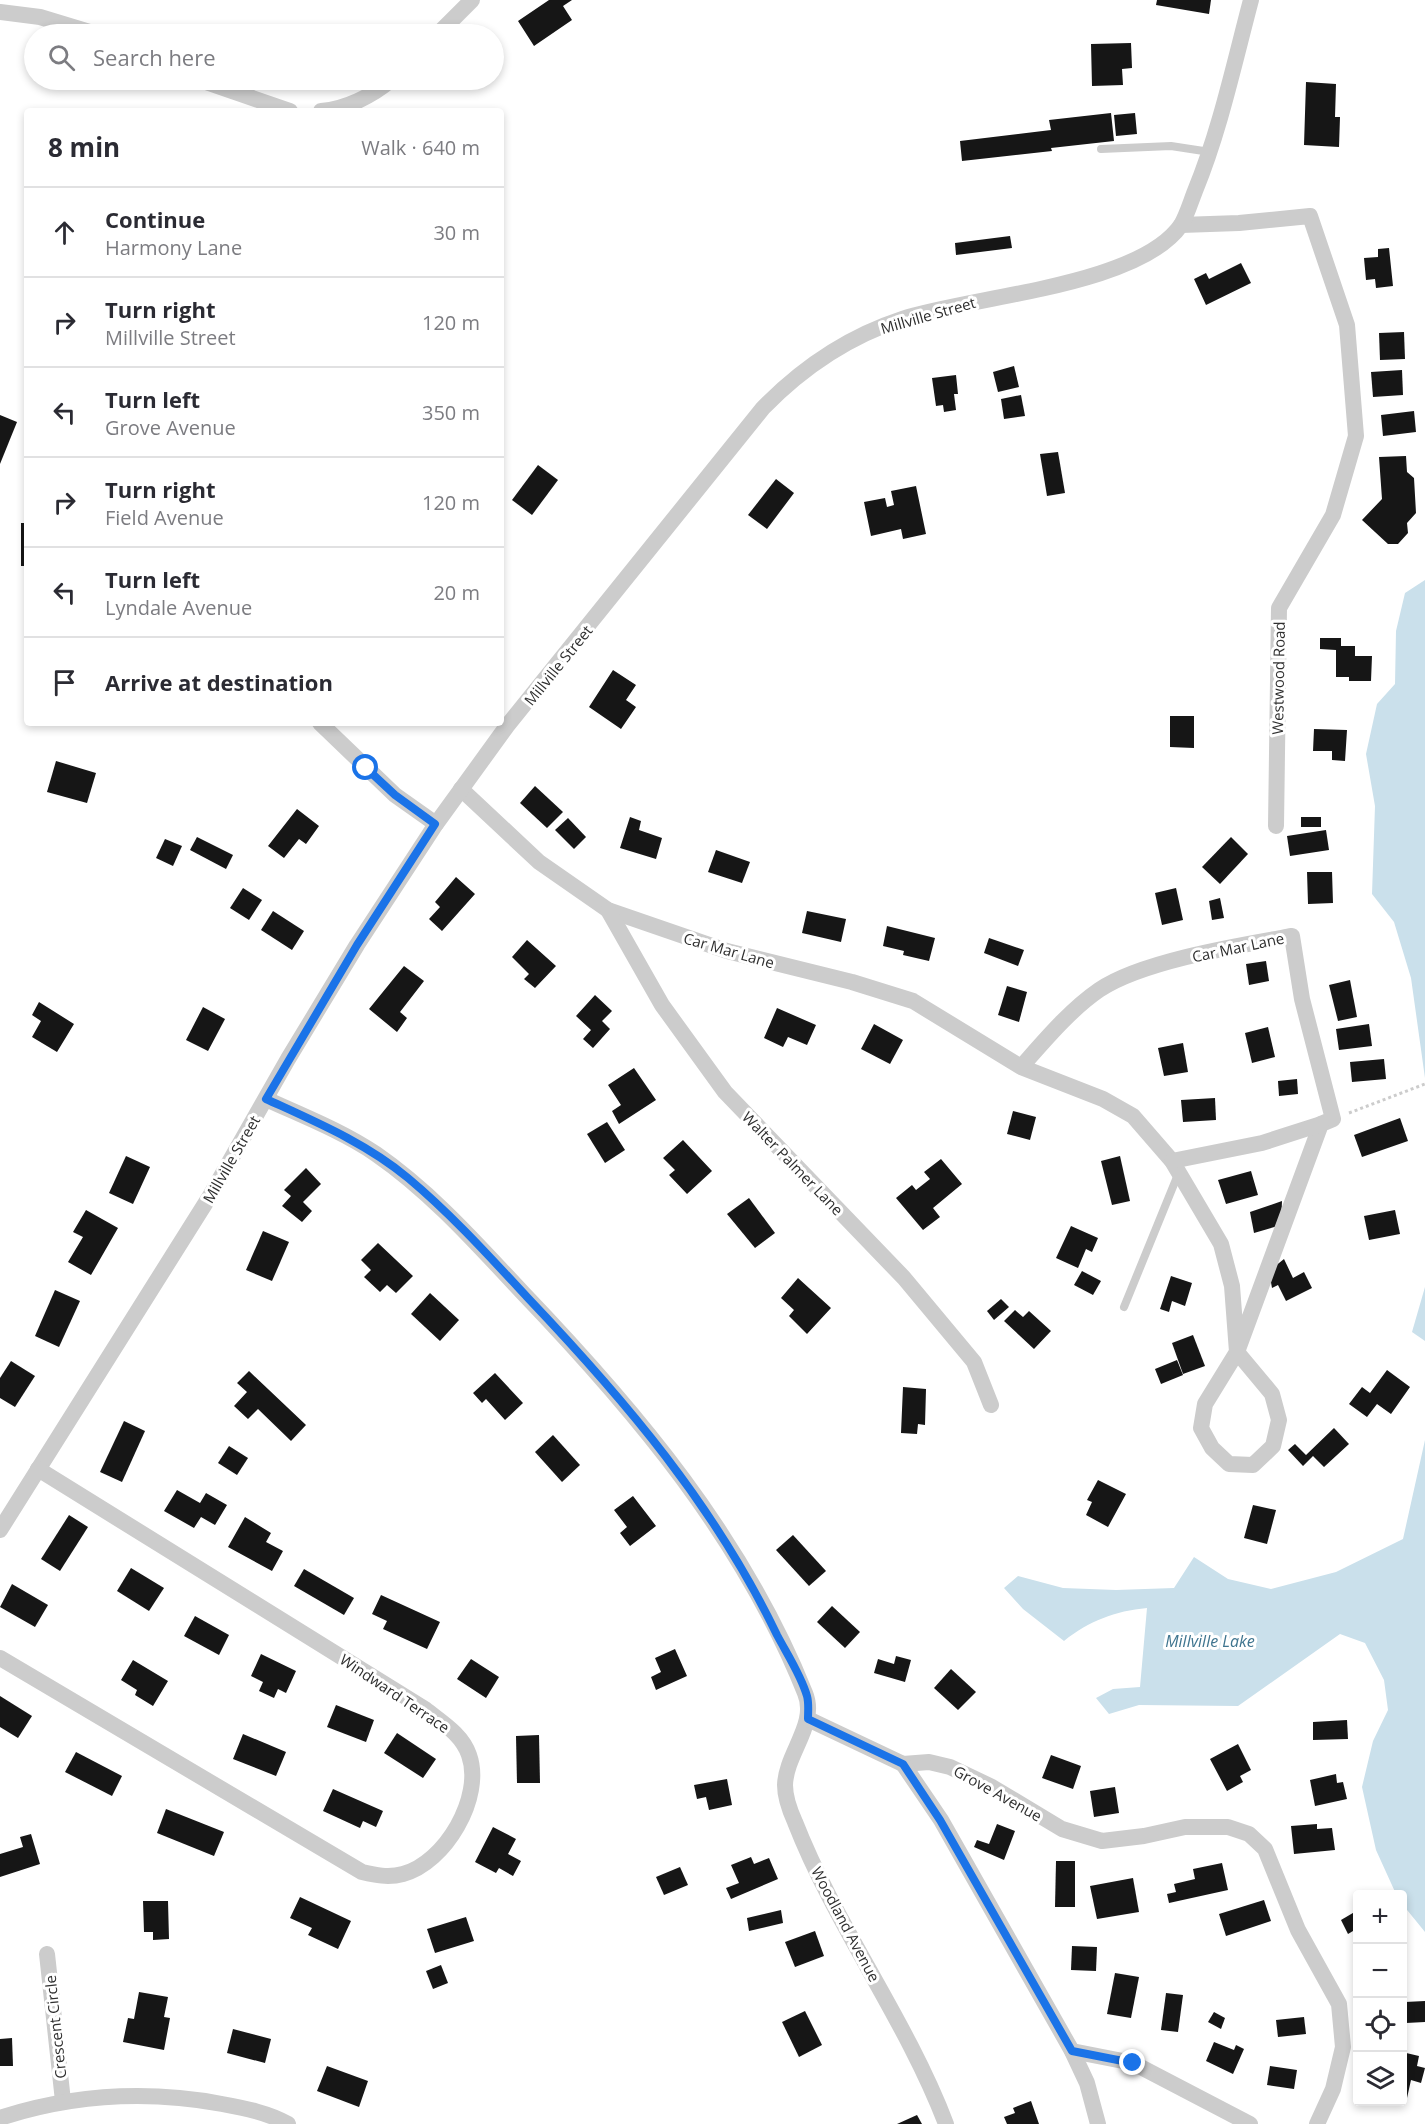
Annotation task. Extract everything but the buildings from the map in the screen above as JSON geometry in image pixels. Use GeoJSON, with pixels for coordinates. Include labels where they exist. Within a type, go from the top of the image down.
{"type":"FeatureCollection","features":[{"type":"Feature","properties":{"kind":"street"},"geometry":{"type":"LineString","coordinates":[[448,24],[472,0]]}},
{"type":"Feature","properties":{"kind":"street","name":"Millville Street"},"geometry":{"type":"LineString","coordinates":[[0,1530],[186,1235],[357,945],[435,824],[507,726],[763,408],[792,378],[844,342],[902,319],[1110,271],[1149,253],[1181,225],[1210,152],[1251,0]]}},
{"type":"Feature","properties":{"kind":"street"},"geometry":{"type":"LineString","coordinates":[[0,12],[27,7],[70,24]]}},
{"type":"Feature","properties":{"kind":"street"},"geometry":{"type":"LineString","coordinates":[[229,90],[281,108]]}},
{"type":"Feature","properties":{"kind":"street"},"geometry":{"type":"LineString","coordinates":[[338,108],[379,90]]}},
{"type":"Feature","properties":{"kind":"street","name":"Westwood Road"},"geometry":{"type":"LineString","coordinates":[[1181,225],[1239,223],[1310,216],[1347,325],[1356,436],[1333,515],[1279,608],[1276,826]]}},
{"type":"Feature","properties":{"kind":"street"},"geometry":{"type":"LineString","coordinates":[[323,726],[395,795],[435,824]]}},
{"type":"Feature","properties":{"kind":"street","name":"Car Mar Lane"},"geometry":{"type":"LineString","coordinates":[[461,789],[539,862],[608,910],[727,951],[852,982],[913,1001],[1021,1067],[1103,1099],[1133,1116],[1176,1166],[1221,1244],[1232,1286],[1237,1352]]}},
{"type":"Feature","properties":{"kind":"street","name":"Walter Palmer Lane"},"geometry":{"type":"LineString","coordinates":[[608,910],[662,1005],[725,1092],[904,1278],[974,1362],[991,1405]]}},
{"type":"Feature","properties":{"kind":"street","name":"Car Mar Lane"},"geometry":{"type":"LineString","coordinates":[[1021,1067],[1050,1034],[1100,989],[1137,972],[1179,960],[1292,936],[1302,999],[1327,1121]]}},
{"type":"Feature","properties":{"kind":"street"},"geometry":{"type":"LineString","coordinates":[[266,1099],[338,1131],[374,1153],[408,1178],[470,1237],[623,1401],[670,1460],[731,1549],[764,1606],[807,1696],[808,1719]]}},
{"type":"Feature","properties":{"kind":"street"},"geometry":{"type":"LineString","coordinates":[[1176,1166],[1262,1143],[1327,1121]]}},
{"type":"Feature","properties":{"kind":"street"},"geometry":{"type":"LineString","coordinates":[[1237,1352],[1272,1394],[1279,1420],[1273,1446],[1253,1465],[1229,1464],[1212,1448],[1201,1428],[1205,1404],[1237,1352],[1327,1121]]}},
{"type":"Feature","properties":{"kind":"street","name":"Windward Terrace"},"geometry":{"type":"LineString","coordinates":[[0,1658],[362,1872],[382,1877],[403,1874],[423,1865],[451,1834],[470,1796],[473,1775],[469,1754],[458,1736],[424,1709],[38,1469]]}},
{"type":"Feature","properties":{"kind":"street","name":"Grove Avenue"},"geometry":{"type":"LineString","coordinates":[[808,1719],[903,1764],[929,1762],[950,1767],[992,1787],[1062,1829],[1102,1841],[1144,1836],[1185,1827],[1228,1827],[1249,1834],[1265,1849],[1298,1930],[1339,2004],[1343,2047],[1333,2089],[1317,2124]]}},
{"type":"Feature","properties":{"kind":"street","name":"Woodland Avenue"},"geometry":{"type":"LineString","coordinates":[[808,1719],[792,1752],[785,1785],[789,1807],[814,1865],[914,2053],[946,2124]]}},
{"type":"Feature","properties":{"kind":"street"},"geometry":{"type":"LineString","coordinates":[[903,1764],[940,1820],[1072,2051],[1087,2083],[1098,2124]]}},
{"type":"Feature","properties":{"kind":"street","name":"Crescent Circle"},"geometry":{"type":"LineString","coordinates":[[47,1954],[63,2101]]}},
{"type":"Feature","properties":{"kind":"street"},"geometry":{"type":"LineString","coordinates":[[1072,2051],[1133,2063],[1250,2124]]}},
{"type":"Feature","properties":{"kind":"street"},"geometry":{"type":"LineString","coordinates":[[0,2118],[63,2101],[118,2095],[172,2097],[246,2109],[288,2124]]}},
{"type":"Feature","properties":{"kind":"lane"},"geometry":{"type":"LineString","coordinates":[[1101,149],[1171,146],[1210,152]]}},
{"type":"Feature","properties":{"kind":"lane"},"geometry":{"type":"LineString","coordinates":[[1124,1307],[1176,1166]]}},
{"type":"Feature","properties":{"kind":"path"},"geometry":{"type":"LineString","coordinates":[[1327,1121],[1425,1084]]}},
{"type":"Feature","properties":{"kind":"water"},"geometry":{"type":"Polygon","coordinates":[[[1425,580],[1425,1078],[1411,978],[1394,922],[1372,894],[1375,806],[1366,754],[1377,704],[1395,684],[1396,631],[1405,593],[1425,580]]]}},
{"type":"Feature","properties":{"kind":"water"},"geometry":{"type":"Polygon","coordinates":[[[1425,1287],[1425,1341],[1412,1332],[1425,1287]]]}},
{"type":"Feature","properties":{"kind":"water","name":"Millville Lake"},"geometry":{"type":"Polygon","coordinates":[[[1425,1440],[1425,1932],[1407,1910],[1407,1890],[1394,1890],[1376,1850],[1362,1787],[1373,1741],[1388,1710],[1384,1680],[1365,1643],[1340,1634],[1238,1706],[1139,1705],[1109,1714],[1096,1698],[1113,1689],[1140,1687],[1147,1608],[1103,1618],[1064,1641],[1023,1609],[1004,1588],[1018,1576],[1063,1588],[1116,1590],[1174,1588],[1194,1557],[1228,1579],[1271,1589],[1336,1572],[1403,1539],[1425,1440]]]}},
{"type":"Feature","properties":{"kind":"route"},"geometry":{"type":"LineString","coordinates":[[366,768],[395,795],[435,824],[357,945],[266,1099],[338,1131],[374,1153],[408,1178],[470,1237],[588,1361],[670,1460],[731,1549],[764,1606],[807,1696],[808,1719],[827,1730],[903,1764],[940,1820],[1072,2051],[1113,2057],[1133,2063]]}}]}
